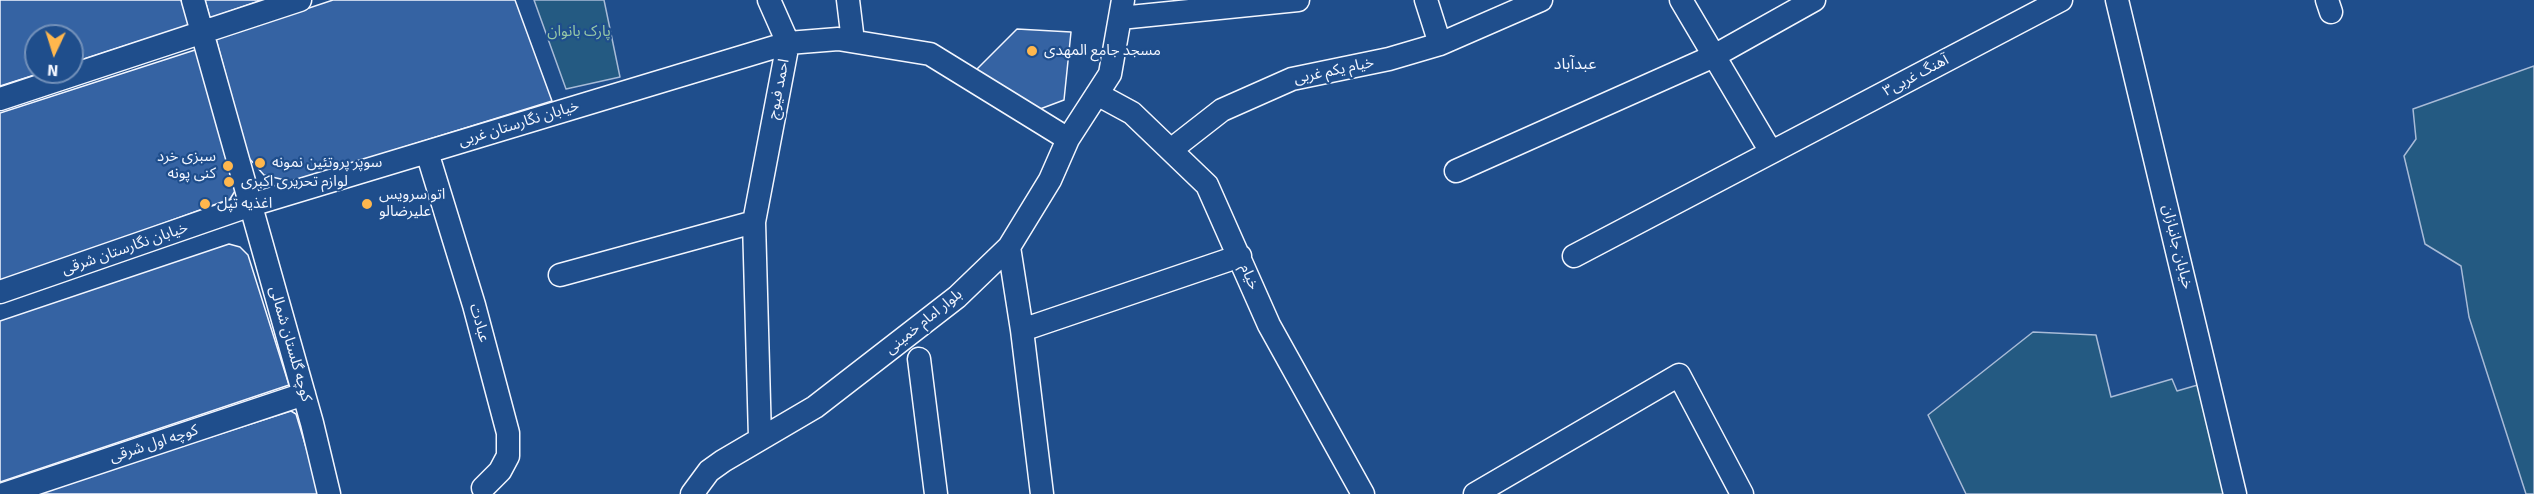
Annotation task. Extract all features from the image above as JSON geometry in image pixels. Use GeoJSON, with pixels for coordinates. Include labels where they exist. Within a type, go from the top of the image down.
{"type":"FeatureCollection","features":[{"type":"Feature","properties":{"kind":"street","name":"کوچه گلستان شمالی"},"geometry":{"type":"LineString","coordinates":[[192,0],[203,32],[304,394],[328,488]]}},
{"type":"Feature","properties":{"kind":"street"},"geometry":{"type":"LineString","coordinates":[[0,99],[300,0]]}},
{"type":"Feature","properties":{"kind":"street"},"geometry":{"type":"LineString","coordinates":[[769,0],[788,44]]}},
{"type":"Feature","properties":{"kind":"street"},"geometry":{"type":"LineString","coordinates":[[848,0],[853,41]]}},
{"type":"Feature","properties":{"kind":"street"},"geometry":{"type":"LineString","coordinates":[[1097,94],[1097,70],[1117,6],[1298,0]]}},
{"type":"Feature","properties":{"kind":"street"},"geometry":{"type":"LineString","coordinates":[[1426,0],[1440,44]]}},
{"type":"Feature","properties":{"kind":"street","name":"خیام یکم غربی"},"geometry":{"type":"LineString","coordinates":[[1172,149],[1222,110],[1292,79],[1389,59],[1440,44],[1541,0]]}},
{"type":"Feature","properties":{"kind":"street"},"geometry":{"type":"LineString","coordinates":[[1681,0],[1771,152]]}},
{"type":"Feature","properties":{"kind":"street"},"geometry":{"type":"LineString","coordinates":[[1456,171],[1714,56],[1814,0]]}},
{"type":"Feature","properties":{"kind":"street","name":"آهنگ غربی۳"},"geometry":{"type":"LineString","coordinates":[[1574,256],[2061,0]]}},
{"type":"Feature","properties":{"kind":"street","name":"خیابان جانبازان"},"geometry":{"type":"LineString","coordinates":[[2117,0],[2235,494]]}},
{"type":"Feature","properties":{"kind":"street","name":"احمد فیوج"},"geometry":{"type":"LineString","coordinates":[[760,438],[754,222],[788,44],[838,39],[930,54],[1068,139]]}},
{"type":"Feature","properties":{"kind":"street","name":"خیابان نگارستان غربی"},"geometry":{"type":"LineString","coordinates":[[251,205],[788,44]]}},
{"type":"Feature","properties":{"kind":"street","name":"بلوار امام خمینی"},"geometry":{"type":"LineString","coordinates":[[692,494],[709,471],[760,438],[815,407],[957,297],[1009,247],[1050,180],[1068,139],[1097,94]]}},
{"type":"Feature","properties":{"kind":"street","name":"خیام"},"geometry":{"type":"LineString","coordinates":[[1097,94],[1132,113],[1207,185],[1269,325],[1363,494]]}},
{"type":"Feature","properties":{"kind":"street","name":"عبادت"},"geometry":{"type":"LineString","coordinates":[[427,152],[477,315],[508,433],[508,456],[500,471],[483,488]]}},
{"type":"Feature","properties":{"kind":"street","name":"خیابان نگارستان شرقی"},"geometry":{"type":"LineString","coordinates":[[0,292],[251,205]]}},
{"type":"Feature","properties":{"kind":"street"},"geometry":{"type":"LineString","coordinates":[[560,275],[754,222]]}},
{"type":"Feature","properties":{"kind":"street"},"geometry":{"type":"LineString","coordinates":[[1009,247],[1022,330],[1041,494]]}},
{"type":"Feature","properties":{"kind":"street"},"geometry":{"type":"LineString","coordinates":[[1022,330],[1240,256]]}},
{"type":"Feature","properties":{"kind":"street"},"geometry":{"type":"LineString","coordinates":[[919,359],[936,494]]}},
{"type":"Feature","properties":{"kind":"street"},"geometry":{"type":"LineString","coordinates":[[1475,494],[1679,375],[1742,494]]}},
{"type":"Feature","properties":{"kind":"street","name":"کوچه اول شرقی"},"geometry":{"type":"LineString","coordinates":[[4,494],[304,394]]}},
{"type":"Feature","properties":{"kind":"green space","name":"پارک بانوان"},"geometry":{"type":"Polygon","coordinates":[[[534,0],[604,0],[620,77],[566,89],[534,0]]]}},
{"type":"Feature","properties":{"kind":"green space"},"geometry":{"type":"Polygon","coordinates":[[[2534,66],[2534,494],[2526,494],[2469,317],[2461,266],[2425,244],[2404,156],[2416,139],[2413,109],[2534,66]]]}},
{"type":"Feature","properties":{"kind":"green space"},"geometry":{"type":"Polygon","coordinates":[[[2033,332],[2096,335],[2111,397],[2172,379],[2177,391],[2201,384],[2227,494],[1966,494],[1928,415],[2033,332]]]}},
{"type":"Feature","properties":{"kind":"building"},"geometry":{"type":"Polygon","coordinates":[[[0,0],[181,0],[189,25],[84,59],[84,24],[24,24],[24,78],[0,86],[0,0]]]}},
{"type":"Feature","properties":{"kind":"building"},"geometry":{"type":"Polygon","coordinates":[[[205,0],[262,0],[210,18],[205,0]]]}},
{"type":"Feature","properties":{"kind":"building"},"geometry":{"type":"Polygon","coordinates":[[[333,0],[515,0],[552,101],[311,176],[289,181],[264,175],[248,157],[216,39],[333,0]]]}},
{"type":"Feature","properties":{"kind":"building","name":"مسجد جامع المهدی"},"geometry":{"type":"Polygon","coordinates":[[[1017,29],[1071,32],[1064,100],[1040,109],[976,70],[1017,29]]]}},
{"type":"Feature","properties":{"kind":"building"},"geometry":{"type":"Polygon","coordinates":[[[198,49],[236,176],[235,191],[230,199],[0,283],[0,113],[198,49]]]}},
{"type":"Feature","properties":{"kind":"building"},"geometry":{"type":"Polygon","coordinates":[[[229,244],[240,247],[248,255],[289,385],[0,482],[0,321],[229,244]]]}},
{"type":"Feature","properties":{"kind":"building"},"geometry":{"type":"Polygon","coordinates":[[[291,411],[296,414],[320,494],[34,494],[291,411]]]}},
{"type":"Feature","properties":{"kind":"place","name":"مسجد جامع المهدی"},"geometry":{"type":"Point","coordinates":[1032,51]}},
{"type":"Feature","properties":{"kind":"place","name":"سوپر پروتئین نمونه"},"geometry":{"type":"Point","coordinates":[260,163]}},
{"type":"Feature","properties":{"kind":"place","name":"سبزی خرد کنی پونه"},"geometry":{"type":"Point","coordinates":[228,166]}},
{"type":"Feature","properties":{"kind":"place","name":"لوازم تحریری اکبری"},"geometry":{"type":"Point","coordinates":[229,182]}},
{"type":"Feature","properties":{"kind":"place","name":"اغذیه تپل"},"geometry":{"type":"Point","coordinates":[205,204]}},
{"type":"Feature","properties":{"kind":"place","name":"اتو سرویس علیرضالو"},"geometry":{"type":"Point","coordinates":[367,204]}},
{"type":"Feature","properties":{"kind":"district","name":"عبدآباد"},"geometry":{"type":"Point","coordinates":[1575,65]}}]}
